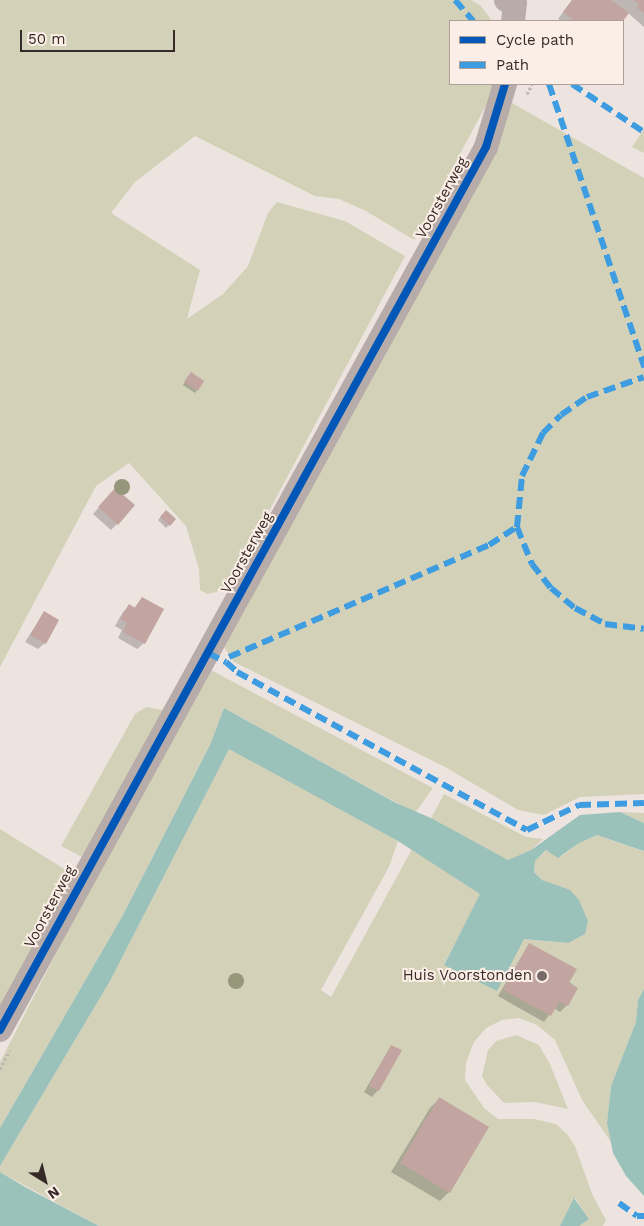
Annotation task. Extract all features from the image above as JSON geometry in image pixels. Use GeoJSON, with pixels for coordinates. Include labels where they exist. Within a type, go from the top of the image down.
{"type":"FeatureCollection","features":[{"type":"Feature","properties":{"kind":"street"},"geometry":{"type":"LineString","coordinates":[[506,0],[515,3],[513,20]]}},
{"type":"Feature","properties":{"kind":"street","name":"Voorsterweg"},"geometry":{"type":"LineString","coordinates":[[0,1030],[486,147],[505,85]]}},
{"type":"Feature","properties":{"kind":"green space"},"geometry":{"type":"Polygon","coordinates":[[[0,0],[471,0],[481,6],[491,20],[449,20],[449,85],[493,85],[492,94],[414,240],[366,211],[339,199],[315,196],[195,136],[135,182],[111,213],[200,270],[187,319],[223,294],[248,266],[268,213],[277,202],[345,221],[405,256],[227,590],[207,594],[200,590],[199,569],[186,526],[129,463],[96,486],[0,667],[0,0]]]}},
{"type":"Feature","properties":{"kind":"green space"},"geometry":{"type":"Polygon","coordinates":[[[512,103],[644,178],[644,794],[580,797],[544,815],[518,810],[445,767],[234,662],[222,644],[478,179],[512,103]]]}},
{"type":"Feature","properties":{"kind":"green space"},"geometry":{"type":"Polygon","coordinates":[[[644,129],[644,153],[632,147],[644,129]]]}},
{"type":"Feature","properties":{"kind":"green space"},"geometry":{"type":"Polygon","coordinates":[[[209,669],[433,788],[415,813],[224,708],[210,745],[123,915],[0,1128],[0,1062],[153,766],[209,669]]]}},
{"type":"Feature","properties":{"kind":"green space"},"geometry":{"type":"Polygon","coordinates":[[[146,707],[163,710],[84,858],[61,846],[135,714],[146,707]]]}},
{"type":"Feature","properties":{"kind":"green space"},"geometry":{"type":"Polygon","coordinates":[[[229,748],[398,841],[389,867],[321,990],[331,997],[412,849],[481,894],[444,964],[524,939],[567,943],[573,893],[542,880],[534,872],[535,861],[547,850],[562,856],[579,843],[597,835],[644,851],[644,989],[638,1000],[636,1022],[611,1086],[607,1123],[611,1142],[582,1100],[555,1040],[537,1025],[519,1018],[502,1020],[486,1028],[474,1042],[466,1063],[465,1080],[484,1108],[498,1119],[534,1119],[556,1124],[567,1134],[575,1146],[592,1194],[606,1220],[603,1226],[579,1226],[589,1219],[575,1198],[560,1226],[99,1226],[0,1172],[0,1166],[110,981],[229,748]]]}},
{"type":"Feature","properties":{"kind":"green space"},"geometry":{"type":"Polygon","coordinates":[[[444,794],[526,837],[543,839],[531,850],[508,860],[494,854],[431,818],[444,794]]]}},
{"type":"Feature","properties":{"kind":"green space"},"geometry":{"type":"Polygon","coordinates":[[[620,812],[644,813],[644,823],[620,812]]]}},
{"type":"Feature","properties":{"kind":"green space"},"geometry":{"type":"Polygon","coordinates":[[[0,829],[74,875],[0,1013],[0,829]]]}},
{"type":"Feature","properties":{"kind":"green space"},"geometry":{"type":"Polygon","coordinates":[[[516,1035],[539,1045],[550,1064],[568,1109],[535,1102],[504,1103],[487,1085],[482,1076],[488,1050],[496,1041],[516,1035]]]}},
{"type":"Feature","properties":{"kind":"water"},"geometry":{"type":"Polygon","coordinates":[[[224,708],[396,803],[431,818],[508,860],[531,850],[580,815],[620,812],[644,823],[644,851],[597,835],[579,843],[558,858],[546,850],[535,861],[534,872],[542,880],[570,890],[579,900],[588,921],[585,934],[568,943],[524,939],[497,991],[444,965],[480,894],[398,841],[229,749],[110,981],[0,1166],[0,1128],[123,915],[210,745],[224,708]]]}},
{"type":"Feature","properties":{"kind":"water"},"geometry":{"type":"Polygon","coordinates":[[[644,989],[644,1196],[626,1176],[613,1153],[607,1123],[611,1086],[636,1022],[638,1000],[644,989]]]}},
{"type":"Feature","properties":{"kind":"water"},"geometry":{"type":"Polygon","coordinates":[[[0,1172],[25,1187],[99,1226],[0,1226],[0,1172]]]}},
{"type":"Feature","properties":{"kind":"water"},"geometry":{"type":"Polygon","coordinates":[[[574,1198],[589,1219],[579,1226],[560,1226],[574,1198]]]}},
{"type":"Feature","properties":{"kind":"building"},"geometry":{"type":"Polygon","coordinates":[[[572,0],[611,0],[629,13],[624,20],[574,20],[563,12],[572,0]]]}},
{"type":"Feature","properties":{"kind":"building"},"geometry":{"type":"Polygon","coordinates":[[[634,0],[644,0],[644,13],[637,8],[639,4],[634,0]]]}},
{"type":"Feature","properties":{"kind":"building"},"geometry":{"type":"Polygon","coordinates":[[[191,372],[204,381],[198,391],[184,382],[191,372]]]}},
{"type":"Feature","properties":{"kind":"building"},"geometry":{"type":"Polygon","coordinates":[[[115,488],[135,505],[118,525],[98,507],[115,488]]]}},
{"type":"Feature","properties":{"kind":"building"},"geometry":{"type":"Polygon","coordinates":[[[166,510],[176,519],[170,526],[160,517],[166,510]]]}},
{"type":"Feature","properties":{"kind":"building"},"geometry":{"type":"Polygon","coordinates":[[[142,597],[164,609],[145,644],[123,632],[127,623],[120,619],[129,604],[135,608],[142,597]]]}},
{"type":"Feature","properties":{"kind":"building"},"geometry":{"type":"Polygon","coordinates":[[[44,611],[59,620],[46,644],[30,635],[44,611]]]}},
{"type":"Feature","properties":{"kind":"building","name":"Huis Voorstonden"},"geometry":{"type":"Polygon","coordinates":[[[529,943],[577,969],[569,983],[578,988],[568,1006],[559,1002],[551,1016],[503,990],[529,943]]]}},
{"type":"Feature","properties":{"kind":"building"},"geometry":{"type":"Polygon","coordinates":[[[391,1045],[402,1050],[379,1091],[369,1086],[391,1045]]]}},
{"type":"Feature","properties":{"kind":"building"},"geometry":{"type":"Polygon","coordinates":[[[439,1097],[489,1127],[450,1193],[400,1163],[439,1097]]]}},
{"type":"Feature","properties":{"kind":"marked path"},"geometry":{"type":"LineString","coordinates":[[455,0],[472,20]]}},
{"type":"Feature","properties":{"kind":"marked path"},"geometry":{"type":"LineString","coordinates":[[549,85],[644,367]]}},
{"type":"Feature","properties":{"kind":"marked path"},"geometry":{"type":"LineString","coordinates":[[574,85],[644,132]]}},
{"type":"Feature","properties":{"kind":"marked path"},"geometry":{"type":"LineString","coordinates":[[229,657],[489,545],[517,527],[522,476],[543,433],[561,415],[587,397],[644,377]]}},
{"type":"Feature","properties":{"kind":"marked path"},"geometry":{"type":"LineString","coordinates":[[517,527],[532,564],[551,588],[575,608],[605,624],[644,629]]}},
{"type":"Feature","properties":{"kind":"marked path"},"geometry":{"type":"LineString","coordinates":[[208,653],[226,662],[237,672],[527,830],[579,805],[644,803]]}},
{"type":"Feature","properties":{"kind":"marked path"},"geometry":{"type":"LineString","coordinates":[[619,1203],[637,1216],[644,1216]]}},
{"type":"Feature","properties":{"kind":"cycle path"},"geometry":{"type":"LineString","coordinates":[[0,1030],[486,147],[505,85]]}},
{"type":"Feature","properties":{"kind":"place","name":"Huis Voorstonden"},"geometry":{"type":"Point","coordinates":[542,976]}}]}
